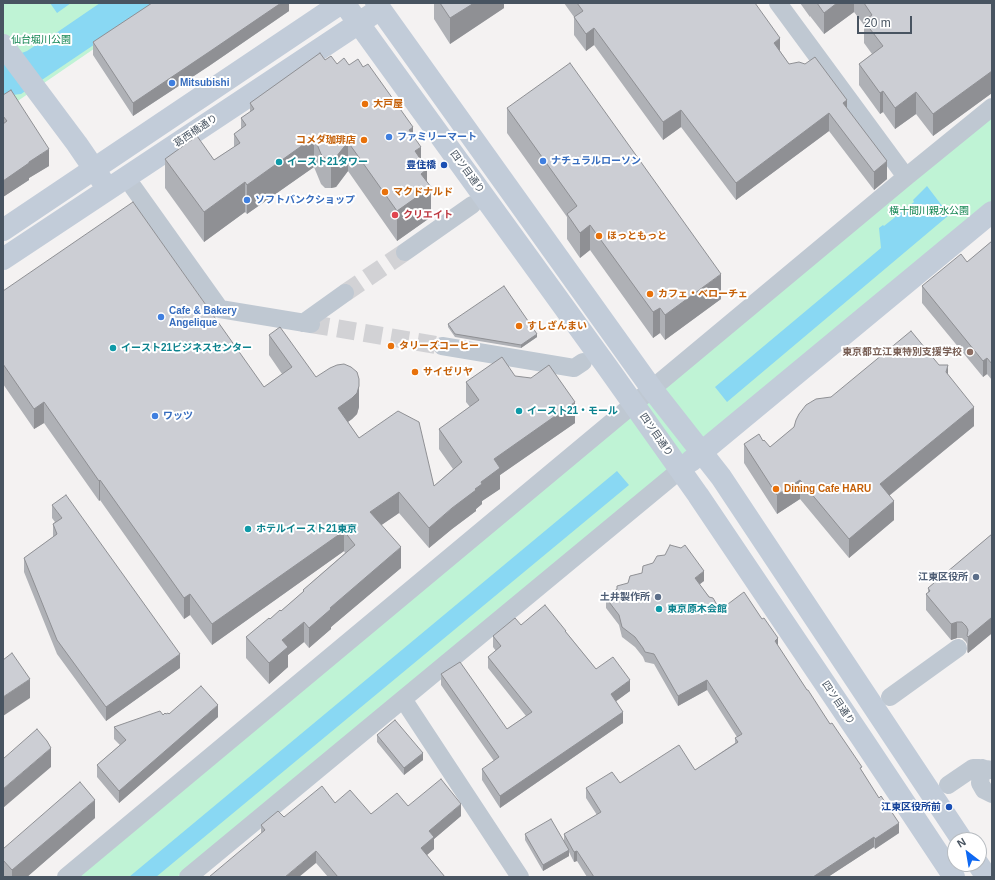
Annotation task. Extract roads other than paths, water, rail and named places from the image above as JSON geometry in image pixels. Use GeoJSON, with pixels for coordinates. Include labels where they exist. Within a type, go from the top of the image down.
{"type":"FeatureCollection","features":[{"type":"Feature","properties":{"kind":"main road","name":"四ツ目通り"},"geometry":{"type":"LineString","coordinates":[[343,3],[608,368],[698,495],[859,733],[954,877]]}},
{"type":"Feature","properties":{"kind":"main road"},"geometry":{"type":"LineString","coordinates":[[3,230],[343,3]]}},
{"type":"Feature","properties":{"kind":"main road","name":"葛西橋通り"},"geometry":{"type":"LineString","coordinates":[[3,259],[358,23],[382,5]]}},
{"type":"Feature","properties":{"kind":"main road"},"geometry":{"type":"LineString","coordinates":[[382,5],[654,392],[720,477],[957,832]]}},
{"type":"Feature","properties":{"kind":"main road"},"geometry":{"type":"LineString","coordinates":[[3,45],[77,144],[108,189]]}},
{"type":"Feature","properties":{"kind":"main road"},"geometry":{"type":"LineString","coordinates":[[678,467],[992,212]]}},
{"type":"Feature","properties":{"kind":"street"},"geometry":{"type":"LineString","coordinates":[[778,3],[906,177]]}},
{"type":"Feature","properties":{"kind":"street"},"geometry":{"type":"LineString","coordinates":[[66,877],[636,407],[906,177],[992,107]]}},
{"type":"Feature","properties":{"kind":"street"},"geometry":{"type":"LineString","coordinates":[[133,187],[220,309],[307,323],[345,293]]}},
{"type":"Feature","properties":{"kind":"street"},"geometry":{"type":"LineString","coordinates":[[405,252],[472,205]]}},
{"type":"Feature","properties":{"kind":"street"},"geometry":{"type":"LineString","coordinates":[[442,346],[574,368],[583,362]]}},
{"type":"Feature","properties":{"kind":"street"},"geometry":{"type":"LineString","coordinates":[[188,877],[403,699],[678,467]]}},
{"type":"Feature","properties":{"kind":"street"},"geometry":{"type":"LineString","coordinates":[[890,697],[958,648]]}},
{"type":"Feature","properties":{"kind":"street"},"geometry":{"type":"LineString","coordinates":[[403,699],[520,877]]}},
{"type":"Feature","properties":{"kind":"street"},"geometry":{"type":"LineString","coordinates":[[948,785],[973,768],[987,769],[980,783],[984,790],[992,794]]}},
{"type":"Feature","properties":{"kind":"water"},"geometry":{"type":"Polygon","coordinates":[[[50,3],[71,3],[57,13],[50,3]]]}},
{"type":"Feature","properties":{"kind":"water"},"geometry":{"type":"Polygon","coordinates":[[[100,3],[156,3],[21,94],[3,96],[3,60],[27,51],[39,43],[40,44],[100,3]]]}},
{"type":"Feature","properties":{"kind":"water"},"geometry":{"type":"Polygon","coordinates":[[[927,186],[949,215],[727,402],[715,387],[881,248],[879,228],[883,225],[884,226],[914,202],[913,200],[927,186]]]}},
{"type":"Feature","properties":{"kind":"water"},"geometry":{"type":"Polygon","coordinates":[[[617,471],[629,485],[156,877],[129,877],[617,471]]]}},
{"type":"Feature","properties":{"kind":"tunnel"},"geometry":{"type":"LineString","coordinates":[[345,293],[405,252]]}},
{"type":"Feature","properties":{"kind":"tunnel"},"geometry":{"type":"LineString","coordinates":[[311,324],[442,346]]}},
{"type":"Feature","properties":{"kind":"place","name":"Mitsubishi"},"geometry":{"type":"Point","coordinates":[172,83]}},
{"type":"Feature","properties":{"kind":"place","name":"大戸屋"},"geometry":{"type":"Point","coordinates":[365,104]}},
{"type":"Feature","properties":{"kind":"place","name":"ファミリーマート"},"geometry":{"type":"Point","coordinates":[389,137]}},
{"type":"Feature","properties":{"kind":"place","name":"コメダ珈琲店"},"geometry":{"type":"Point","coordinates":[364,140]}},
{"type":"Feature","properties":{"kind":"place","name":"ナチュラルローソン"},"geometry":{"type":"Point","coordinates":[543,161]}},
{"type":"Feature","properties":{"kind":"place","name":"イースト21タワー"},"geometry":{"type":"Point","coordinates":[279,162]}},
{"type":"Feature","properties":{"kind":"place","name":"豊住橋"},"geometry":{"type":"Point","coordinates":[444,165]}},
{"type":"Feature","properties":{"kind":"place","name":"マクドナルド"},"geometry":{"type":"Point","coordinates":[385,192]}},
{"type":"Feature","properties":{"kind":"place","name":"ソフトバンクショップ"},"geometry":{"type":"Point","coordinates":[247,200]}},
{"type":"Feature","properties":{"kind":"place","name":"クリエイト"},"geometry":{"type":"Point","coordinates":[395,215]}},
{"type":"Feature","properties":{"kind":"place","name":"ほっともっと"},"geometry":{"type":"Point","coordinates":[599,236]}},
{"type":"Feature","properties":{"kind":"place","name":"カフェ・ベローチェ"},"geometry":{"type":"Point","coordinates":[650,294]}},
{"type":"Feature","properties":{"kind":"place","name":"Cafe & Bakery Angelique"},"geometry":{"type":"Point","coordinates":[161,317]}},
{"type":"Feature","properties":{"kind":"place","name":"すしざんまい"},"geometry":{"type":"Point","coordinates":[519,326]}},
{"type":"Feature","properties":{"kind":"place","name":"タリーズコーヒー"},"geometry":{"type":"Point","coordinates":[391,346]}},
{"type":"Feature","properties":{"kind":"place","name":"イースト21ビジネスセンター"},"geometry":{"type":"Point","coordinates":[113,348]}},
{"type":"Feature","properties":{"kind":"place","name":"東京都立江東特別支援学校"},"geometry":{"type":"Point","coordinates":[970,352]}},
{"type":"Feature","properties":{"kind":"place","name":"サイゼリヤ"},"geometry":{"type":"Point","coordinates":[415,372]}},
{"type":"Feature","properties":{"kind":"place","name":"イース卜21・モール"},"geometry":{"type":"Point","coordinates":[519,411]}},
{"type":"Feature","properties":{"kind":"place","name":"ワッツ"},"geometry":{"type":"Point","coordinates":[155,416]}},
{"type":"Feature","properties":{"kind":"place","name":"Dining Cafe HARU"},"geometry":{"type":"Point","coordinates":[776,489]}},
{"type":"Feature","properties":{"kind":"place","name":"ホテルイースト21東京"},"geometry":{"type":"Point","coordinates":[248,529]}},
{"type":"Feature","properties":{"kind":"place","name":"江東区役所"},"geometry":{"type":"Point","coordinates":[976,577]}},
{"type":"Feature","properties":{"kind":"place","name":"土井製作所"},"geometry":{"type":"Point","coordinates":[658,597]}},
{"type":"Feature","properties":{"kind":"place","name":"東京原木会館"},"geometry":{"type":"Point","coordinates":[659,609]}},
{"type":"Feature","properties":{"kind":"place","name":"江東区役所前"},"geometry":{"type":"Point","coordinates":[949,807]}},
{"type":"Feature","properties":{"kind":"park label","name":"仙台堀川公園"},"geometry":{"type":"Point","coordinates":[41,40]}},
{"type":"Feature","properties":{"kind":"park label","name":"横十間川親水公園"},"geometry":{"type":"Point","coordinates":[929,211]}}]}
